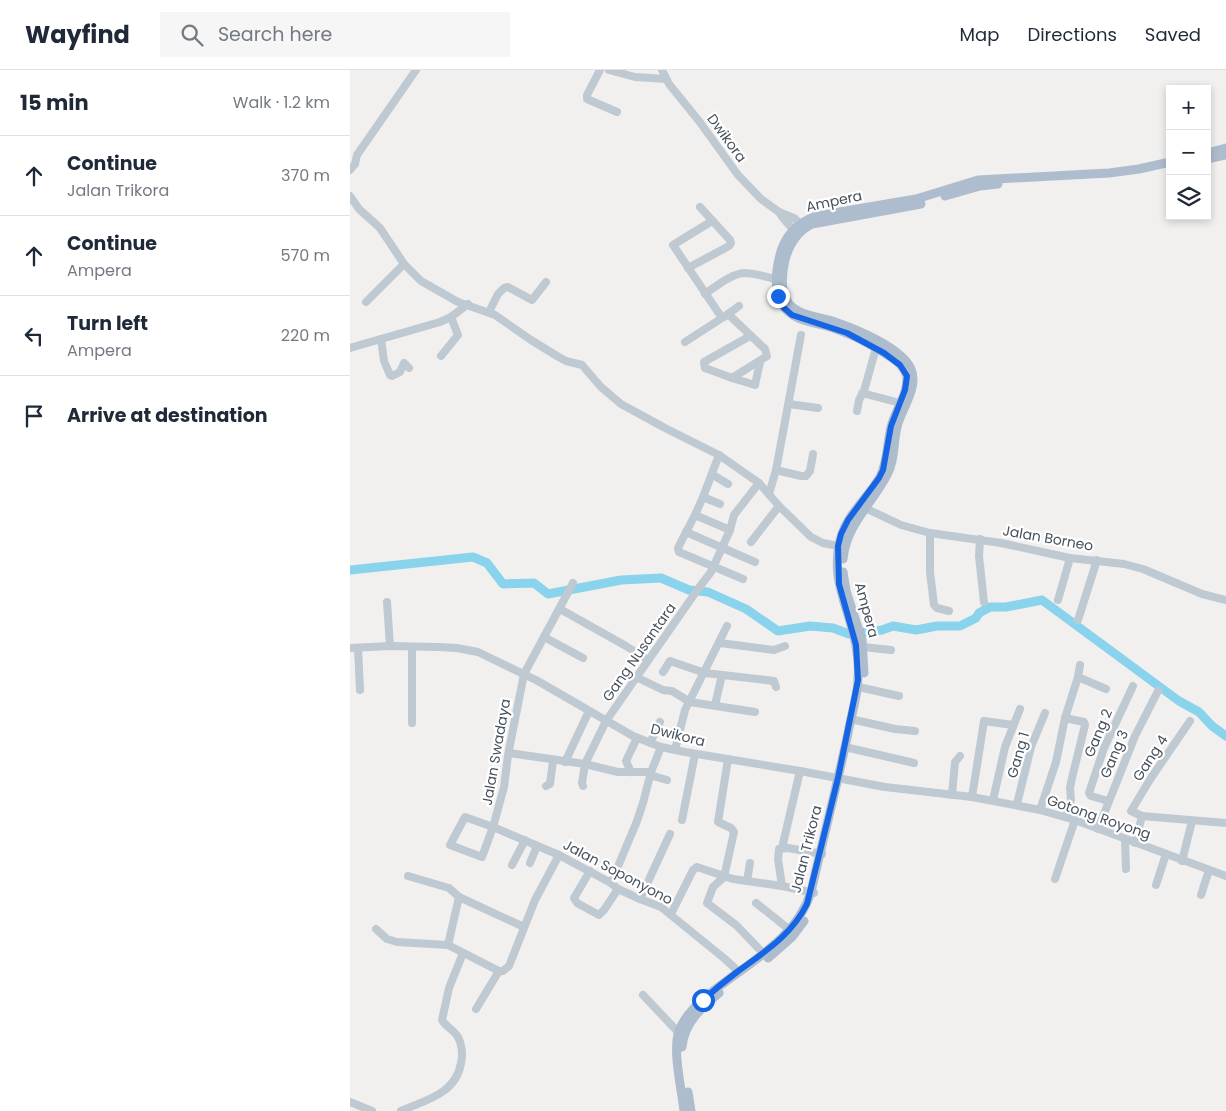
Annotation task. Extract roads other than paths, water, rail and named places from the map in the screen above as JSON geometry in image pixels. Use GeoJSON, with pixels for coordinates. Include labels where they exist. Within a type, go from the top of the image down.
{"type":"FeatureCollection","features":[{"type":"Feature","properties":{"kind":"main road"},"geometry":{"type":"LineString","coordinates":[[1211,151],[1226,148]]}},
{"type":"Feature","properties":{"kind":"main road"},"geometry":{"type":"LineString","coordinates":[[1211,158],[1226,155]]}},
{"type":"Feature","properties":{"kind":"main road","name":"Ampera"},"geometry":{"type":"LineString","coordinates":[[854,625],[844,577],[844,536],[848,520],[883,470],[891,426],[907,382],[906,373],[896,360],[876,348],[847,333],[800,318],[784,308],[778,296],[776,280],[781,249],[799,229],[816,223],[927,202],[980,186],[1111,178],[1152,169],[1166,164]]}},
{"type":"Feature","properties":{"kind":"main road","name":"Ampera"},"geometry":{"type":"LineString","coordinates":[[1152,169],[1166,168]]}},
{"type":"Feature","properties":{"kind":"main road","name":"Ampera"},"geometry":{"type":"LineString","coordinates":[[799,229],[787,254],[784,270],[784,292],[790,306],[799,311],[846,326],[882,344],[904,359],[913,374],[910,394],[897,427],[890,467],[884,480],[838,546],[839,584],[860,643],[864,668],[863,688],[846,747]]}},
{"type":"Feature","properties":{"kind":"main road","name":"Ampera"},"geometry":{"type":"LineString","coordinates":[[839,778],[858,680],[860,643]]}},
{"type":"Feature","properties":{"kind":"main road","name":"Jalan Trikora"},"geometry":{"type":"LineString","coordinates":[[687,1107],[683,1056],[685,1030],[694,1017],[714,997],[780,949],[792,937],[806,916],[839,778]]}},
{"type":"Feature","properties":{"kind":"main road","name":"Jalan Trikora"},"geometry":{"type":"LineString","coordinates":[[687,1107],[677,1056],[678,1032],[685,1019],[693,1009],[738,971],[764,954],[790,930],[802,913],[812,893]]}},
{"type":"Feature","properties":{"kind":"street"},"geometry":{"type":"LineString","coordinates":[[350,170],[355,164],[360,150],[416,70]]}},
{"type":"Feature","properties":{"kind":"street"},"geometry":{"type":"LineString","coordinates":[[600,70],[586,97],[617,112]]}},
{"type":"Feature","properties":{"kind":"street"},"geometry":{"type":"LineString","coordinates":[[609,70],[635,77],[666,79]]}},
{"type":"Feature","properties":{"kind":"street","name":"Dwikora"},"geometry":{"type":"LineString","coordinates":[[662,70],[666,79],[738,175],[761,200],[780,212],[799,229]]}},
{"type":"Feature","properties":{"kind":"street"},"geometry":{"type":"LineString","coordinates":[[351,201],[380,228],[404,264],[427,286],[458,302],[489,312],[557,356],[586,368],[601,387],[622,404],[719,456],[759,483],[779,506],[816,541],[838,546]]}},
{"type":"Feature","properties":{"kind":"street"},"geometry":{"type":"LineString","coordinates":[[688,268],[731,244],[730,240],[700,206]]}},
{"type":"Feature","properties":{"kind":"street"},"geometry":{"type":"LineString","coordinates":[[712,221],[673,246],[705,294],[725,316],[766,351],[767,356],[760,362],[732,378]]}},
{"type":"Feature","properties":{"kind":"street"},"geometry":{"type":"LineString","coordinates":[[366,302],[404,264]]}},
{"type":"Feature","properties":{"kind":"street"},"geometry":{"type":"LineString","coordinates":[[705,294],[723,282],[743,274],[760,275],[776,280]]}},
{"type":"Feature","properties":{"kind":"street"},"geometry":{"type":"LineString","coordinates":[[489,312],[498,294],[504,288],[508,287],[532,300],[546,282]]}},
{"type":"Feature","properties":{"kind":"street"},"geometry":{"type":"LineString","coordinates":[[350,348],[440,322],[451,317],[468,304]]}},
{"type":"Feature","properties":{"kind":"street"},"geometry":{"type":"LineString","coordinates":[[685,342],[738,306]]}},
{"type":"Feature","properties":{"kind":"street"},"geometry":{"type":"LineString","coordinates":[[441,356],[458,335],[451,317]]}},
{"type":"Feature","properties":{"kind":"street"},"geometry":{"type":"LineString","coordinates":[[750,336],[703,364],[705,368],[755,385],[760,362]]}},
{"type":"Feature","properties":{"kind":"street"},"geometry":{"type":"LineString","coordinates":[[769,494],[776,470],[801,336]]}},
{"type":"Feature","properties":{"kind":"street"},"geometry":{"type":"LineString","coordinates":[[381,339],[384,361],[390,375],[400,372],[404,363],[409,368]]}},
{"type":"Feature","properties":{"kind":"street"},"geometry":{"type":"LineString","coordinates":[[857,411],[876,348]]}},
{"type":"Feature","properties":{"kind":"street"},"geometry":{"type":"LineString","coordinates":[[862,393],[900,403]]}},
{"type":"Feature","properties":{"kind":"street"},"geometry":{"type":"LineString","coordinates":[[789,404],[818,408]]}},
{"type":"Feature","properties":{"kind":"street"},"geometry":{"type":"LineString","coordinates":[[776,470],[806,476],[810,471],[813,454]]}},
{"type":"Feature","properties":{"kind":"street"},"geometry":{"type":"LineString","coordinates":[[719,456],[713,475],[678,550],[743,579]]}},
{"type":"Feature","properties":{"kind":"street"},"geometry":{"type":"LineString","coordinates":[[713,475],[728,484]]}},
{"type":"Feature","properties":{"kind":"street","name":"Gang Nusantara"},"geometry":{"type":"LineString","coordinates":[[585,764],[606,721],[709,576],[730,530],[734,515],[759,483]]}},
{"type":"Feature","properties":{"kind":"street"},"geometry":{"type":"LineString","coordinates":[[703,497],[720,504]]}},
{"type":"Feature","properties":{"kind":"street"},"geometry":{"type":"LineString","coordinates":[[751,542],[779,506]]}},
{"type":"Feature","properties":{"kind":"street","name":"Jalan Borneo"},"geometry":{"type":"LineString","coordinates":[[864,508],[901,524],[930,533],[980,539],[1070,558],[1124,564],[1143,569],[1202,594],[1226,600]]}},
{"type":"Feature","properties":{"kind":"street"},"geometry":{"type":"LineString","coordinates":[[695,515],[730,530]]}},
{"type":"Feature","properties":{"kind":"street"},"geometry":{"type":"LineString","coordinates":[[686,532],[755,562]]}},
{"type":"Feature","properties":{"kind":"street"},"geometry":{"type":"LineString","coordinates":[[930,533],[930,572],[934,605],[937,608],[949,611]]}},
{"type":"Feature","properties":{"kind":"street"},"geometry":{"type":"LineString","coordinates":[[980,539],[979,556],[984,602]]}},
{"type":"Feature","properties":{"kind":"street"},"geometry":{"type":"LineString","coordinates":[[1058,600],[1070,558]]}},
{"type":"Feature","properties":{"kind":"street"},"geometry":{"type":"LineString","coordinates":[[1078,620],[1097,560]]}},
{"type":"Feature","properties":{"kind":"street","name":"Jalan Swadaya"},"geometry":{"type":"LineString","coordinates":[[497,828],[524,674],[570,590]]}},
{"type":"Feature","properties":{"kind":"street"},"geometry":{"type":"LineString","coordinates":[[387,602],[390,646]]}},
{"type":"Feature","properties":{"kind":"street"},"geometry":{"type":"LineString","coordinates":[[560,609],[648,660]]}},
{"type":"Feature","properties":{"kind":"street"},"geometry":{"type":"LineString","coordinates":[[675,750],[685,710],[728,626]]}},
{"type":"Feature","properties":{"kind":"street"},"geometry":{"type":"LineString","coordinates":[[544,637],[582,658]]}},
{"type":"Feature","properties":{"kind":"street"},"geometry":{"type":"LineString","coordinates":[[720,643],[774,650],[785,646]]}},
{"type":"Feature","properties":{"kind":"street"},"geometry":{"type":"LineString","coordinates":[[860,643],[891,650]]}},
{"type":"Feature","properties":{"kind":"street","name":"Dwikora"},"geometry":{"type":"LineString","coordinates":[[354,648],[390,646],[470,650],[488,656],[524,674],[637,738],[661,747],[839,778]]}},
{"type":"Feature","properties":{"kind":"street"},"geometry":{"type":"LineString","coordinates":[[412,647],[412,723]]}},
{"type":"Feature","properties":{"kind":"street"},"geometry":{"type":"LineString","coordinates":[[354,648],[360,690]]}},
{"type":"Feature","properties":{"kind":"street"},"geometry":{"type":"LineString","coordinates":[[663,672],[670,661],[705,673],[774,682],[776,687]]}},
{"type":"Feature","properties":{"kind":"street"},"geometry":{"type":"LineString","coordinates":[[1040,810],[1056,762],[1065,718],[1080,665]]}},
{"type":"Feature","properties":{"kind":"street"},"geometry":{"type":"LineString","coordinates":[[715,706],[722,675]]}},
{"type":"Feature","properties":{"kind":"street"},"geometry":{"type":"LineString","coordinates":[[636,677],[663,690],[672,691],[690,702],[755,712]]}},
{"type":"Feature","properties":{"kind":"street"},"geometry":{"type":"LineString","coordinates":[[1078,677],[1106,689]]}},
{"type":"Feature","properties":{"kind":"street","name":"Gang 2"},"geometry":{"type":"LineString","coordinates":[[1108,801],[1090,796],[1090,791],[1104,748],[1133,686]]}},
{"type":"Feature","properties":{"kind":"street"},"geometry":{"type":"LineString","coordinates":[[863,688],[899,696]]}},
{"type":"Feature","properties":{"kind":"street","name":"Gang 3"},"geometry":{"type":"LineString","coordinates":[[1098,829],[1135,736],[1158,691]]}},
{"type":"Feature","properties":{"kind":"street"},"geometry":{"type":"LineString","coordinates":[[993,800],[1000,764],[1020,709]]}},
{"type":"Feature","properties":{"kind":"street"},"geometry":{"type":"LineString","coordinates":[[565,762],[589,711]]}},
{"type":"Feature","properties":{"kind":"street","name":"Gang 1"},"geometry":{"type":"LineString","coordinates":[[1017,804],[1031,747],[1046,713]]}},
{"type":"Feature","properties":{"kind":"street"},"geometry":{"type":"LineString","coordinates":[[1065,718],[1084,722],[1086,725],[1072,778],[1070,788],[1071,800],[1066,817]]}},
{"type":"Feature","properties":{"kind":"street"},"geometry":{"type":"LineString","coordinates":[[855,720],[895,729],[915,731]]}},
{"type":"Feature","properties":{"kind":"street"},"geometry":{"type":"LineString","coordinates":[[972,796],[984,720],[1013,725]]}},
{"type":"Feature","properties":{"kind":"street","name":"Gang 4"},"geometry":{"type":"LineString","coordinates":[[1142,816],[1132,812],[1132,810],[1190,721]]}},
{"type":"Feature","properties":{"kind":"street"},"geometry":{"type":"LineString","coordinates":[[650,743],[660,722]]}},
{"type":"Feature","properties":{"kind":"street"},"geometry":{"type":"LineString","coordinates":[[631,772],[626,762],[637,738]]}},
{"type":"Feature","properties":{"kind":"street"},"geometry":{"type":"LineString","coordinates":[[611,883],[637,821],[650,773],[661,747]]}},
{"type":"Feature","properties":{"kind":"street"},"geometry":{"type":"LineString","coordinates":[[846,747],[914,763]]}},
{"type":"Feature","properties":{"kind":"street"},"geometry":{"type":"LineString","coordinates":[[509,753],[585,764],[618,772],[650,773],[667,780]]}},
{"type":"Feature","properties":{"kind":"street"},"geometry":{"type":"LineString","coordinates":[[682,820],[695,754]]}},
{"type":"Feature","properties":{"kind":"street"},"geometry":{"type":"LineString","coordinates":[[952,795],[955,762],[960,756]]}},
{"type":"Feature","properties":{"kind":"street"},"geometry":{"type":"LineString","coordinates":[[728,759],[718,822],[733,829],[734,832],[724,877],[713,887],[707,903],[736,925],[764,954]]}},
{"type":"Feature","properties":{"kind":"street"},"geometry":{"type":"LineString","coordinates":[[546,786],[550,784],[554,761]]}},
{"type":"Feature","properties":{"kind":"street"},"geometry":{"type":"LineString","coordinates":[[583,786],[585,764]]}},
{"type":"Feature","properties":{"kind":"street"},"geometry":{"type":"LineString","coordinates":[[782,886],[778,851],[782,848],[800,770]]}},
{"type":"Feature","properties":{"kind":"street","name":"Gotong Royong"},"geometry":{"type":"LineString","coordinates":[[839,778],[907,790],[972,796],[1017,804],[1075,820],[1226,876]]}},
{"type":"Feature","properties":{"kind":"street"},"geometry":{"type":"LineString","coordinates":[[1135,843],[1142,816],[1226,823]]}},
{"type":"Feature","properties":{"kind":"street","name":"Jalan Soponyono"},"geometry":{"type":"LineString","coordinates":[[497,828],[482,857],[450,845],[465,817],[497,828],[525,840],[590,871],[618,889],[662,906],[738,971]]}},
{"type":"Feature","properties":{"kind":"street"},"geometry":{"type":"LineString","coordinates":[[1055,880],[1075,820]]}},
{"type":"Feature","properties":{"kind":"street"},"geometry":{"type":"LineString","coordinates":[[1182,861],[1192,821]]}},
{"type":"Feature","properties":{"kind":"street"},"geometry":{"type":"LineString","coordinates":[[640,899],[670,834]]}},
{"type":"Feature","properties":{"kind":"street"},"geometry":{"type":"LineString","coordinates":[[1126,839],[1126,869]]}},
{"type":"Feature","properties":{"kind":"street"},"geometry":{"type":"LineString","coordinates":[[512,865],[525,840]]}},
{"type":"Feature","properties":{"kind":"street"},"geometry":{"type":"LineString","coordinates":[[530,863],[537,846]]}},
{"type":"Feature","properties":{"kind":"street"},"geometry":{"type":"LineString","coordinates":[[782,848],[821,854]]}},
{"type":"Feature","properties":{"kind":"street"},"geometry":{"type":"LineString","coordinates":[[1156,885],[1166,854]]}},
{"type":"Feature","properties":{"kind":"street"},"geometry":{"type":"LineString","coordinates":[[376,929],[387,939],[397,942],[448,945],[499,971],[503,971],[510,966],[524,927],[559,855]]}},
{"type":"Feature","properties":{"kind":"street"},"geometry":{"type":"LineString","coordinates":[[747,881],[750,863]]}},
{"type":"Feature","properties":{"kind":"street"},"geometry":{"type":"LineString","coordinates":[[671,914],[693,870],[697,867],[724,877],[782,886],[812,893]]}},
{"type":"Feature","properties":{"kind":"street"},"geometry":{"type":"LineString","coordinates":[[1202,895],[1209,870]]}},
{"type":"Feature","properties":{"kind":"street"},"geometry":{"type":"LineString","coordinates":[[590,871],[574,898],[577,903],[599,915],[618,889]]}},
{"type":"Feature","properties":{"kind":"street"},"geometry":{"type":"LineString","coordinates":[[408,876],[449,888],[459,897],[524,927]]}},
{"type":"Feature","properties":{"kind":"street"},"geometry":{"type":"LineString","coordinates":[[448,945],[459,897]]}},
{"type":"Feature","properties":{"kind":"street"},"geometry":{"type":"LineString","coordinates":[[756,903],[790,930]]}},
{"type":"Feature","properties":{"kind":"street"},"geometry":{"type":"LineString","coordinates":[[401,1111],[444,1092],[451,1087],[458,1075],[462,1054],[459,1040],[454,1031],[442,1020],[449,988],[463,953]]}},
{"type":"Feature","properties":{"kind":"street"},"geometry":{"type":"LineString","coordinates":[[476,1009],[499,971]]}},
{"type":"Feature","properties":{"kind":"street"},"geometry":{"type":"LineString","coordinates":[[643,995],[678,1032]]}},
{"type":"Feature","properties":{"kind":"street"},"geometry":{"type":"LineString","coordinates":[[350,1102],[372,1111]]}},
{"type":"Feature","properties":{"kind":"waterway"},"geometry":{"type":"LineString","coordinates":[[350,570],[473,557],[487,563],[503,584],[534,583],[548,594],[621,580],[661,578],[689,590],[708,592],[746,609],[778,631],[810,626],[833,628],[849,634],[882,630],[893,626],[916,630],[937,626],[960,626],[976,618],[979,613],[990,607],[1006,607],[1042,600],[1179,701],[1199,712],[1212,726],[1226,736]]}}]}
